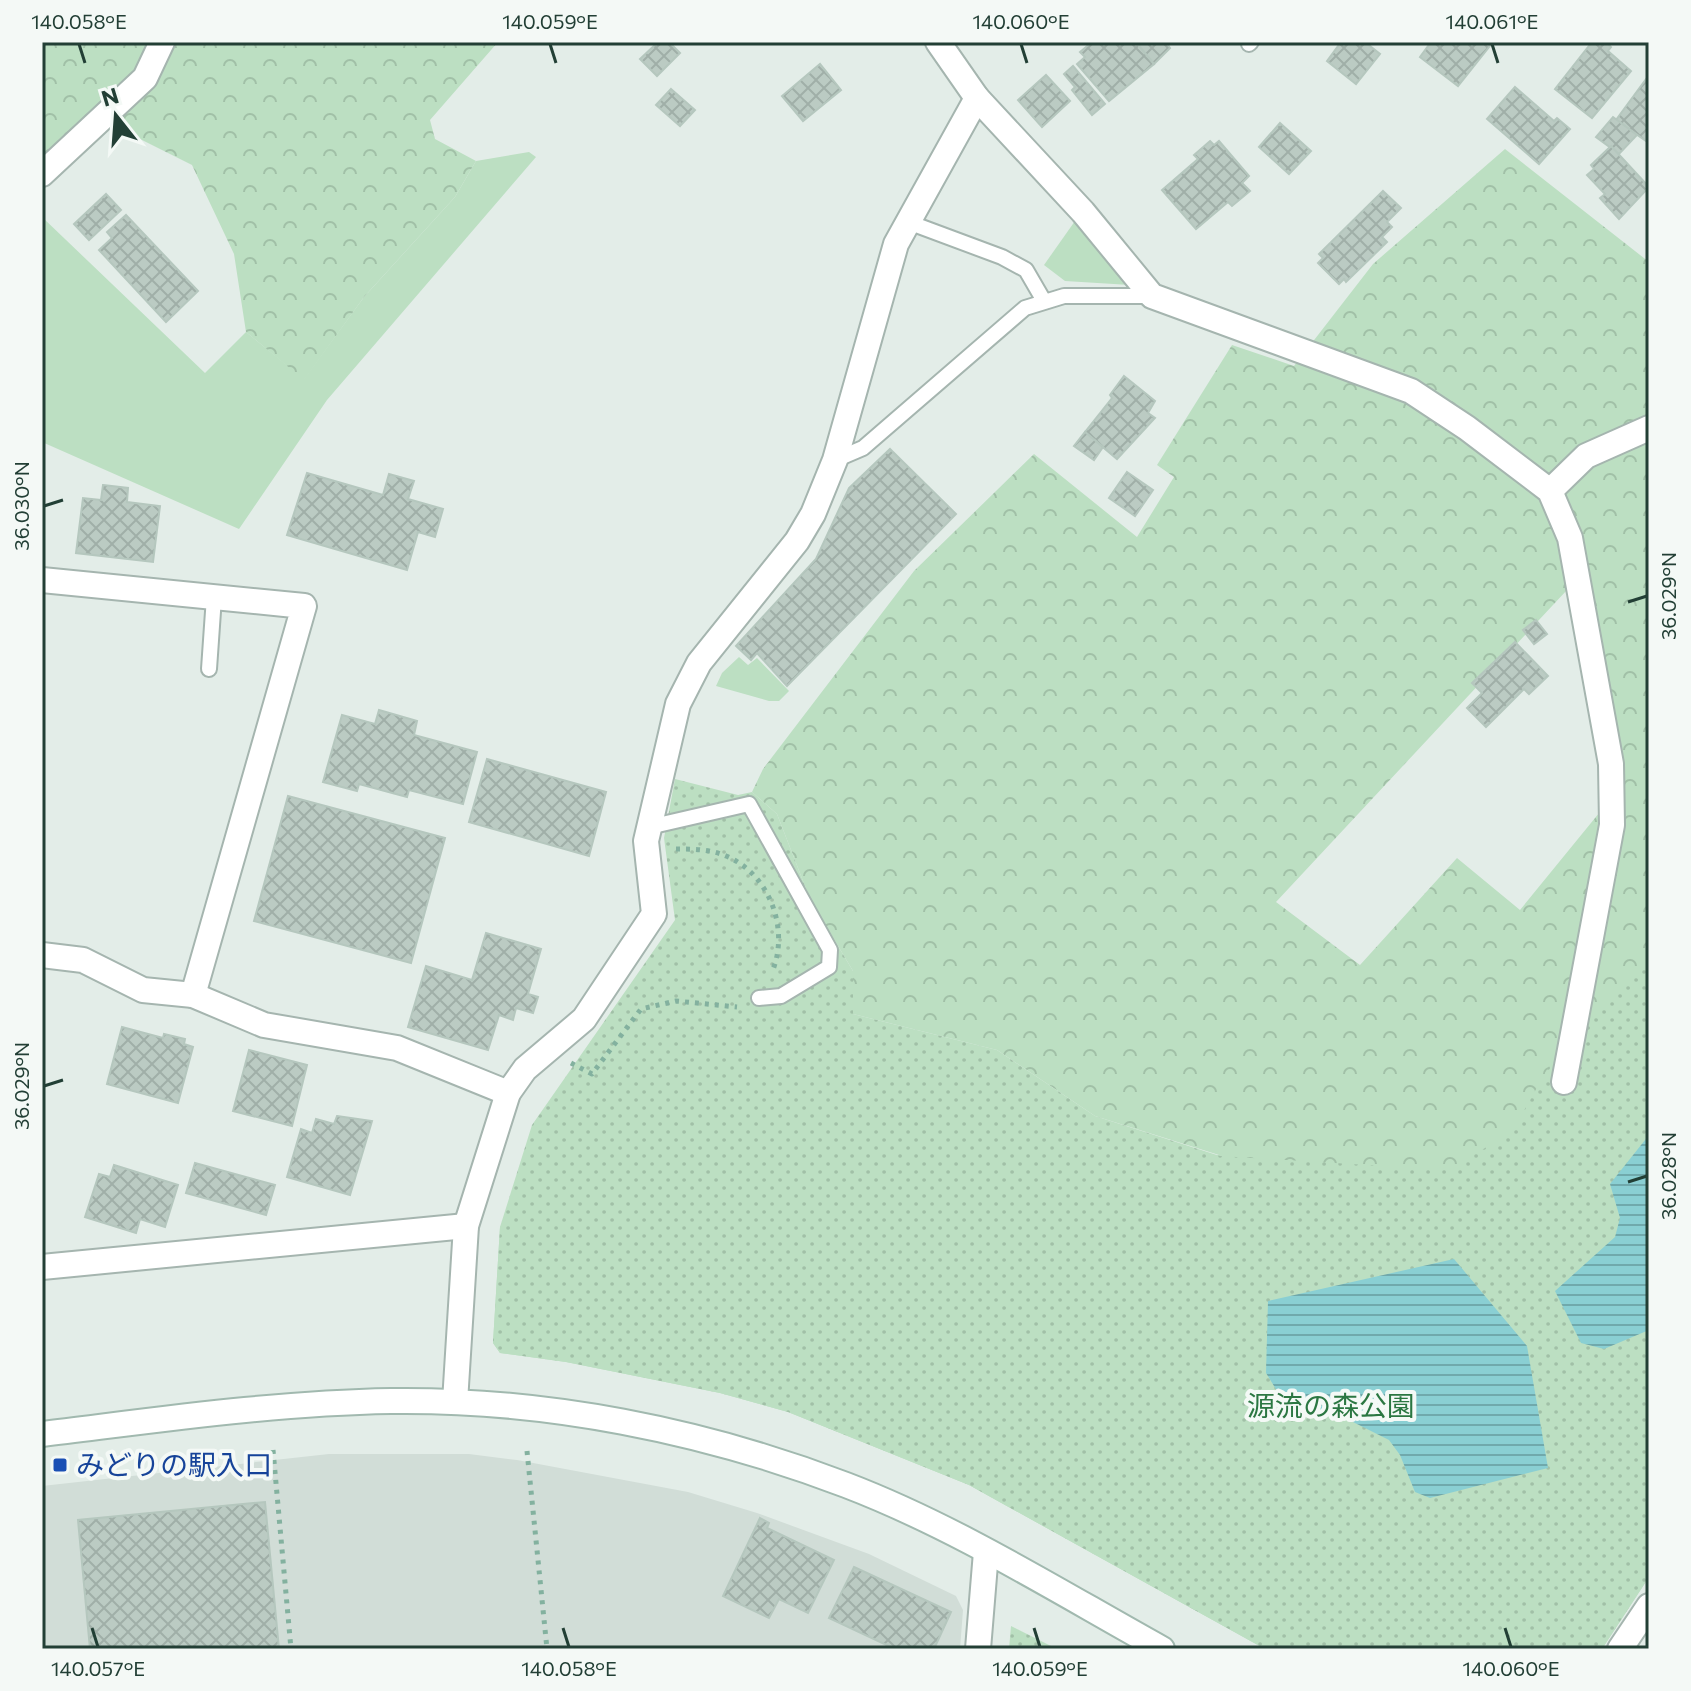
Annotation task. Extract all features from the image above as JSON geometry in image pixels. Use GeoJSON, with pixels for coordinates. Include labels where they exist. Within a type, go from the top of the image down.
{"type":"FeatureCollection","features":[{"type":"Feature","properties":{"kind":"street"},"geometry":{"type":"LineString","coordinates":[[42,174],[145,78],[162,42]]}},
{"type":"Feature","properties":{"kind":"street"},"geometry":{"type":"LineString","coordinates":[[938,42],[977,98],[1083,212],[1152,296],[1411,391],[1467,428],[1550,491],[1570,538],[1611,764],[1612,825],[1564,1082]]}},
{"type":"Feature","properties":{"kind":"street"},"geometry":{"type":"LineString","coordinates":[[455,1402],[466,1226],[508,1093],[525,1069],[584,1019],[654,914],[648,839],[678,704],[692,677],[726,628],[797,541],[813,514],[835,460],[896,244],[977,98]]}},
{"type":"Feature","properties":{"kind":"street"},"geometry":{"type":"LineString","coordinates":[[1550,491],[1586,456],[1649,428]]}},
{"type":"Feature","properties":{"kind":"street"},"geometry":{"type":"LineString","coordinates":[[42,580],[304,606],[193,995]]}},
{"type":"Feature","properties":{"kind":"street"},"geometry":{"type":"LineString","coordinates":[[42,955],[83,960],[143,990],[193,995],[264,1025],[397,1048],[508,1093]]}},
{"type":"Feature","properties":{"kind":"street"},"geometry":{"type":"LineString","coordinates":[[42,1267],[466,1226]]}},
{"type":"Feature","properties":{"kind":"street"},"geometry":{"type":"LineString","coordinates":[[42,1434],[324,1403],[455,1402],[583,1415],[700,1439],[845,1484],[914,1514],[1162,1649]]}},
{"type":"Feature","properties":{"kind":"street"},"geometry":{"type":"LineString","coordinates":[[978,1649],[986,1552]]}},
{"type":"Feature","properties":{"kind":"street"},"geometry":{"type":"LineString","coordinates":[[1620,1649],[1649,1606]]}},
{"type":"Feature","properties":{"kind":"lane"},"geometry":{"type":"LineString","coordinates":[[908,222],[1002,257],[1026,270],[1044,301]]}},
{"type":"Feature","properties":{"kind":"lane"},"geometry":{"type":"LineString","coordinates":[[835,460],[863,448],[1006,321],[1044,301],[1080,294],[1152,296]]}},
{"type":"Feature","properties":{"kind":"lane"},"geometry":{"type":"LineString","coordinates":[[209,669],[214,597]]}},
{"type":"Feature","properties":{"kind":"lane"},"geometry":{"type":"LineString","coordinates":[[648,839],[749,804],[830,950],[829,967],[781,996],[759,998]]}},
{"type":"Feature","properties":{"kind":"path"},"geometry":{"type":"LineString","coordinates":[[571,1063],[592,1074],[641,1009],[676,1001],[743,1007],[759,998],[776,965],[780,925],[762,887],[752,874],[725,855],[648,839]]}},
{"type":"Feature","properties":{"kind":"path"},"geometry":{"type":"LineString","coordinates":[[273,1450],[291,1649]]}},
{"type":"Feature","properties":{"kind":"path"},"geometry":{"type":"LineString","coordinates":[[527,1451],[547,1649]]}},
{"type":"Feature","properties":{"kind":"shaded area"},"geometry":{"type":"Polygon","coordinates":[[[329,1454],[469,1454],[517,1460],[688,1492],[757,1513],[869,1554],[956,1596],[963,1610],[960,1649],[42,1649],[42,1486],[329,1454]]]}},
{"type":"Feature","properties":{"kind":"green space"},"geometry":{"type":"Polygon","coordinates":[[[42,42],[498,42],[430,120],[435,139],[476,161],[455,197],[364,297],[304,380],[246,332],[234,254],[192,165],[132,135],[103,105],[42,159],[42,42]]]}},
{"type":"Feature","properties":{"kind":"green space"},"geometry":{"type":"Polygon","coordinates":[[[1505,149],[1649,262],[1649,1577],[1602,1649],[1265,1649],[969,1485],[788,1412],[720,1393],[566,1362],[500,1353],[493,1343],[500,1227],[562,1148],[1219,1155],[1095,1116],[997,1050],[853,1014],[853,971],[810,899],[777,814],[752,792],[763,769],[914,571],[1034,454],[1137,537],[1174,477],[1157,465],[1232,345],[1294,366],[1373,264],[1505,149]],[[1567,590],[1276,902],[1360,965],[1457,858],[1520,910],[1604,807],[1596,742],[1567,590]]]}},
{"type":"Feature","properties":{"kind":"green space"},"geometry":{"type":"Polygon","coordinates":[[[529,152],[536,157],[327,400],[239,529],[42,442],[42,217],[205,373],[246,332],[304,379],[364,297],[455,197],[476,161],[529,152]]]}},
{"type":"Feature","properties":{"kind":"green space"},"geometry":{"type":"Polygon","coordinates":[[[1075,221],[1130,285],[1065,281],[1044,265],[1075,221]]]}},
{"type":"Feature","properties":{"kind":"green space"},"geometry":{"type":"Polygon","coordinates":[[[739,657],[748,665],[757,658],[789,691],[779,701],[769,701],[716,686],[722,673],[739,657]]]}},
{"type":"Feature","properties":{"kind":"green space","name":"源流の森公園"},"geometry":{"type":"Polygon","coordinates":[[[675,779],[738,795],[752,792],[777,814],[810,899],[853,971],[853,1014],[997,1050],[1095,1116],[1220,1156],[1448,1170],[1512,1132],[1553,1059],[1649,963],[1649,1577],[1602,1649],[1265,1649],[969,1485],[788,1412],[720,1393],[566,1362],[500,1353],[493,1343],[500,1227],[532,1125],[675,920],[664,838],[675,779]]]}},
{"type":"Feature","properties":{"kind":"green space"},"geometry":{"type":"Polygon","coordinates":[[[1011,1626],[1057,1649],[1009,1649],[1011,1626]]]}},
{"type":"Feature","properties":{"kind":"water"},"geometry":{"type":"Polygon","coordinates":[[[1649,1135],[1649,1330],[1604,1349],[1581,1343],[1555,1291],[1615,1237],[1620,1218],[1610,1184],[1649,1135]]]}},
{"type":"Feature","properties":{"kind":"water"},"geometry":{"type":"Polygon","coordinates":[[[1454,1259],[1527,1346],[1548,1468],[1430,1498],[1415,1492],[1400,1455],[1389,1440],[1329,1410],[1293,1417],[1266,1373],[1268,1301],[1454,1259]]]}},
{"type":"Feature","properties":{"kind":"building"},"geometry":{"type":"Polygon","coordinates":[[[658,42],[669,42],[680,53],[657,76],[640,59],[658,42]]]}},
{"type":"Feature","properties":{"kind":"building"},"geometry":{"type":"Polygon","coordinates":[[[1092,42],[1136,42],[1154,64],[1109,101],[1077,64],[1085,57],[1080,52],[1092,42]]]}},
{"type":"Feature","properties":{"kind":"building"},"geometry":{"type":"Polygon","coordinates":[[[1136,42],[1166,42],[1170,48],[1154,64],[1136,42]]]}},
{"type":"Feature","properties":{"kind":"building"},"geometry":{"type":"Polygon","coordinates":[[[1341,42],[1365,42],[1380,54],[1356,84],[1327,61],[1341,42]]]}},
{"type":"Feature","properties":{"kind":"building"},"geometry":{"type":"Polygon","coordinates":[[[1431,42],[1493,42],[1458,86],[1420,57],[1431,42]]]}},
{"type":"Feature","properties":{"kind":"building"},"geometry":{"type":"Polygon","coordinates":[[[1592,42],[1606,42],[1611,47],[1608,51],[1631,71],[1592,118],[1555,89],[1592,42]]]}},
{"type":"Feature","properties":{"kind":"building"},"geometry":{"type":"Polygon","coordinates":[[[820,64],[841,90],[803,121],[782,96],[820,64]]]}},
{"type":"Feature","properties":{"kind":"building"},"geometry":{"type":"Polygon","coordinates":[[[1073,66],[1105,104],[1092,115],[1072,90],[1075,87],[1064,74],[1073,66]]]}},
{"type":"Feature","properties":{"kind":"building"},"geometry":{"type":"Polygon","coordinates":[[[1046,75],[1070,101],[1042,127],[1018,100],[1046,75]]]}},
{"type":"Feature","properties":{"kind":"building"},"geometry":{"type":"Polygon","coordinates":[[[1649,75],[1649,143],[1616,120],[1649,75]]]}},
{"type":"Feature","properties":{"kind":"building"},"geometry":{"type":"Polygon","coordinates":[[[1515,87],[1554,121],[1557,118],[1570,129],[1539,164],[1487,119],[1515,87]]]}},
{"type":"Feature","properties":{"kind":"building"},"geometry":{"type":"Polygon","coordinates":[[[671,89],[695,110],[680,126],[656,105],[671,89]]]}},
{"type":"Feature","properties":{"kind":"building"},"geometry":{"type":"Polygon","coordinates":[[[1613,117],[1637,135],[1619,154],[1596,137],[1613,117]]]}},
{"type":"Feature","properties":{"kind":"building"},"geometry":{"type":"Polygon","coordinates":[[[1280,123],[1311,151],[1289,174],[1259,147],[1280,123]]]}},
{"type":"Feature","properties":{"kind":"building"},"geometry":{"type":"Polygon","coordinates":[[[1210,141],[1214,145],[1219,141],[1249,176],[1242,183],[1250,191],[1232,206],[1228,202],[1196,229],[1162,190],[1198,159],[1194,155],[1210,141]]]}},
{"type":"Feature","properties":{"kind":"building"},"geometry":{"type":"Polygon","coordinates":[[[1611,146],[1649,187],[1619,219],[1600,198],[1605,194],[1587,175],[1594,169],[1591,165],[1611,146]]]}},
{"type":"Feature","properties":{"kind":"building"},"geometry":{"type":"Polygon","coordinates":[[[1383,191],[1401,208],[1387,222],[1392,227],[1382,237],[1387,242],[1346,282],[1344,279],[1339,284],[1318,263],[1323,258],[1319,254],[1383,191]]]}},
{"type":"Feature","properties":{"kind":"building"},"geometry":{"type":"Polygon","coordinates":[[[106,194],[121,210],[89,240],[74,224],[106,194]]]}},
{"type":"Feature","properties":{"kind":"building"},"geometry":{"type":"Polygon","coordinates":[[[126,215],[198,291],[166,322],[99,250],[112,238],[107,232],[126,215]]]}},
{"type":"Feature","properties":{"kind":"building"},"geometry":{"type":"Polygon","coordinates":[[[1124,376],[1155,401],[1148,413],[1155,418],[1117,459],[1085,432],[1112,398],[1110,395],[1124,376]]]}},
{"type":"Feature","properties":{"kind":"building"},"geometry":{"type":"Polygon","coordinates":[[[1085,432],[1103,447],[1094,460],[1074,446],[1085,432]]]}},
{"type":"Feature","properties":{"kind":"building"},"geometry":{"type":"Polygon","coordinates":[[[890,449],[956,514],[787,686],[757,653],[751,660],[736,646],[816,559],[849,488],[890,449]]]}},
{"type":"Feature","properties":{"kind":"building"},"geometry":{"type":"Polygon","coordinates":[[[1127,472],[1153,490],[1135,516],[1109,498],[1127,472]]]}},
{"type":"Feature","properties":{"kind":"building"},"geometry":{"type":"Polygon","coordinates":[[[307,473],[383,495],[389,474],[414,481],[408,499],[443,509],[435,537],[418,532],[407,570],[287,535],[307,473]]]}},
{"type":"Feature","properties":{"kind":"building"},"geometry":{"type":"Polygon","coordinates":[[[103,485],[128,488],[127,502],[160,506],[153,562],[76,553],[83,498],[101,500],[103,485]]]}},
{"type":"Feature","properties":{"kind":"building"},"geometry":{"type":"Polygon","coordinates":[[[1536,620],[1547,634],[1534,644],[1523,630],[1536,620]]]}},
{"type":"Feature","properties":{"kind":"building"},"geometry":{"type":"Polygon","coordinates":[[[1515,642],[1548,676],[1529,694],[1524,689],[1486,727],[1467,708],[1482,693],[1472,683],[1515,642]]]}},
{"type":"Feature","properties":{"kind":"building"},"geometry":{"type":"Polygon","coordinates":[[[379,710],[417,721],[414,735],[477,752],[463,804],[409,790],[407,797],[359,784],[357,791],[323,782],[342,715],[375,724],[379,710]]]}},
{"type":"Feature","properties":{"kind":"building"},"geometry":{"type":"Polygon","coordinates":[[[487,759],[606,792],[589,856],[469,822],[487,759]]]}},
{"type":"Feature","properties":{"kind":"building"},"geometry":{"type":"Polygon","coordinates":[[[288,796],[445,838],[411,963],[254,921],[288,796]]]}},
{"type":"Feature","properties":{"kind":"building"},"geometry":{"type":"Polygon","coordinates":[[[486,933],[541,949],[528,994],[538,997],[533,1013],[516,1008],[513,1020],[499,1015],[488,1050],[408,1027],[426,966],[472,980],[486,933]]]}},
{"type":"Feature","properties":{"kind":"building"},"geometry":{"type":"Polygon","coordinates":[[[122,1027],[163,1038],[164,1034],[185,1039],[184,1044],[193,1047],[178,1103],[107,1084],[122,1027]]]}},
{"type":"Feature","properties":{"kind":"building"},"geometry":{"type":"Polygon","coordinates":[[[249,1050],[307,1065],[292,1126],[233,1111],[249,1050]]]}},
{"type":"Feature","properties":{"kind":"building"},"geometry":{"type":"Polygon","coordinates":[[[337,1116],[372,1121],[350,1195],[287,1177],[301,1129],[312,1133],[316,1119],[334,1124],[337,1116]]]}},
{"type":"Feature","properties":{"kind":"building"},"geometry":{"type":"Polygon","coordinates":[[[195,1163],[275,1185],[266,1215],[186,1193],[195,1163]]]}},
{"type":"Feature","properties":{"kind":"building"},"geometry":{"type":"Polygon","coordinates":[[[114,1165],[178,1185],[165,1227],[140,1219],[136,1233],[85,1217],[99,1174],[110,1177],[114,1165]]]}},
{"type":"Feature","properties":{"kind":"building"},"geometry":{"type":"Polygon","coordinates":[[[265,1502],[279,1649],[90,1649],[78,1520],[265,1502]]]}},
{"type":"Feature","properties":{"kind":"building"},"geometry":{"type":"Polygon","coordinates":[[[760,1518],[769,1523],[767,1528],[834,1560],[808,1613],[779,1599],[769,1618],[723,1596],[760,1518]]]}},
{"type":"Feature","properties":{"kind":"building"},"geometry":{"type":"Polygon","coordinates":[[[854,1567],[951,1612],[934,1649],[895,1649],[829,1618],[854,1567]]]}},
{"type":"Feature","properties":{"kind":"place","name":"みどりの駅入口"},"geometry":{"type":"Point","coordinates":[60,1465]}}]}
